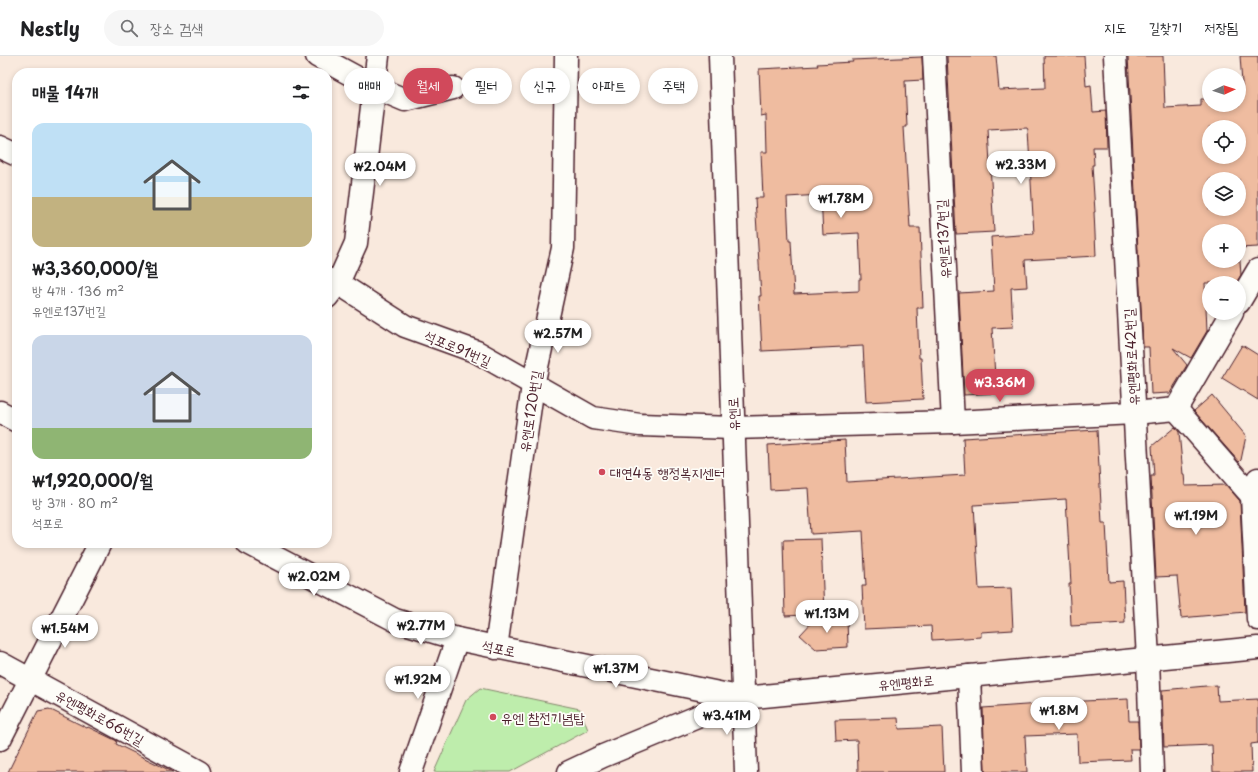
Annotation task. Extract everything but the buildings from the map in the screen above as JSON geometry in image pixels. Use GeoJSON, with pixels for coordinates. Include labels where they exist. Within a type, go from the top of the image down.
{"type":"FeatureCollection","features":[{"type":"Feature","properties":{"kind":"street"},"geometry":{"type":"LineString","coordinates":[[317,56],[344,71]]}},
{"type":"Feature","properties":{"kind":"street"},"geometry":{"type":"LineString","coordinates":[[376,68],[378,56]]}},
{"type":"Feature","properties":{"kind":"street","name":"유엔로120번길"},"geometry":{"type":"LineString","coordinates":[[496,648],[533,385],[563,248],[566,56]]}},
{"type":"Feature","properties":{"kind":"street","name":"유엔로"},"geometry":{"type":"LineString","coordinates":[[720,56],[746,772]]}},
{"type":"Feature","properties":{"kind":"street","name":"유엔로137번길"},"geometry":{"type":"LineString","coordinates":[[934,56],[953,422]]}},
{"type":"Feature","properties":{"kind":"street","name":"유엔평화로42번길"},"geometry":{"type":"LineString","coordinates":[[1115,56],[1148,659],[1152,772]]}},
{"type":"Feature","properties":{"kind":"street"},"geometry":{"type":"LineString","coordinates":[[332,284],[356,243],[372,104]]}},
{"type":"Feature","properties":{"kind":"street"},"geometry":{"type":"LineString","coordinates":[[0,148],[12,153]]}},
{"type":"Feature","properties":{"kind":"street"},"geometry":{"type":"LineString","coordinates":[[1246,290],[1258,270]]}},
{"type":"Feature","properties":{"kind":"street","name":"석포로91번길"},"geometry":{"type":"LineString","coordinates":[[332,287],[405,326],[477,352],[593,418],[640,424],[733,428]]}},
{"type":"Feature","properties":{"kind":"street"},"geometry":{"type":"LineString","coordinates":[[1176,409],[1228,320]]}},
{"type":"Feature","properties":{"kind":"street"},"geometry":{"type":"LineString","coordinates":[[733,428],[953,422],[1134,413],[1176,409]]}},
{"type":"Feature","properties":{"kind":"street"},"geometry":{"type":"LineString","coordinates":[[1176,409],[1255,487],[1258,619]]}},
{"type":"Feature","properties":{"kind":"street"},"geometry":{"type":"LineString","coordinates":[[0,412],[12,418]]}},
{"type":"Feature","properties":{"kind":"street"},"geometry":{"type":"LineString","coordinates":[[0,739],[97,548]]}},
{"type":"Feature","properties":{"kind":"street","name":"석포로"},"geometry":{"type":"LineString","coordinates":[[258,548],[395,620],[457,640],[743,698]]}},
{"type":"Feature","properties":{"kind":"street"},"geometry":{"type":"LineString","coordinates":[[412,772],[457,640]]}},
{"type":"Feature","properties":{"kind":"street","name":"유엔평화로"},"geometry":{"type":"LineString","coordinates":[[569,772],[603,756],[743,698],[1258,648]]}},
{"type":"Feature","properties":{"kind":"street","name":"유엔평화로66번길"},"geometry":{"type":"LineString","coordinates":[[0,664],[200,772]]}},
{"type":"Feature","properties":{"kind":"street"},"geometry":{"type":"LineString","coordinates":[[969,676],[973,772]]}},
{"type":"Feature","properties":{"kind":"green space"},"geometry":{"type":"Polygon","coordinates":[[[480,688],[580,709],[588,730],[510,772],[434,772],[466,700],[480,688]]]}},
{"type":"Feature","properties":{"kind":"place","name":"대연4동 행정복지센터"},"geometry":{"type":"Point","coordinates":[602,472]}},
{"type":"Feature","properties":{"kind":"place","name":"유엔 참전기념탑"},"geometry":{"type":"Point","coordinates":[493,717]}}]}
